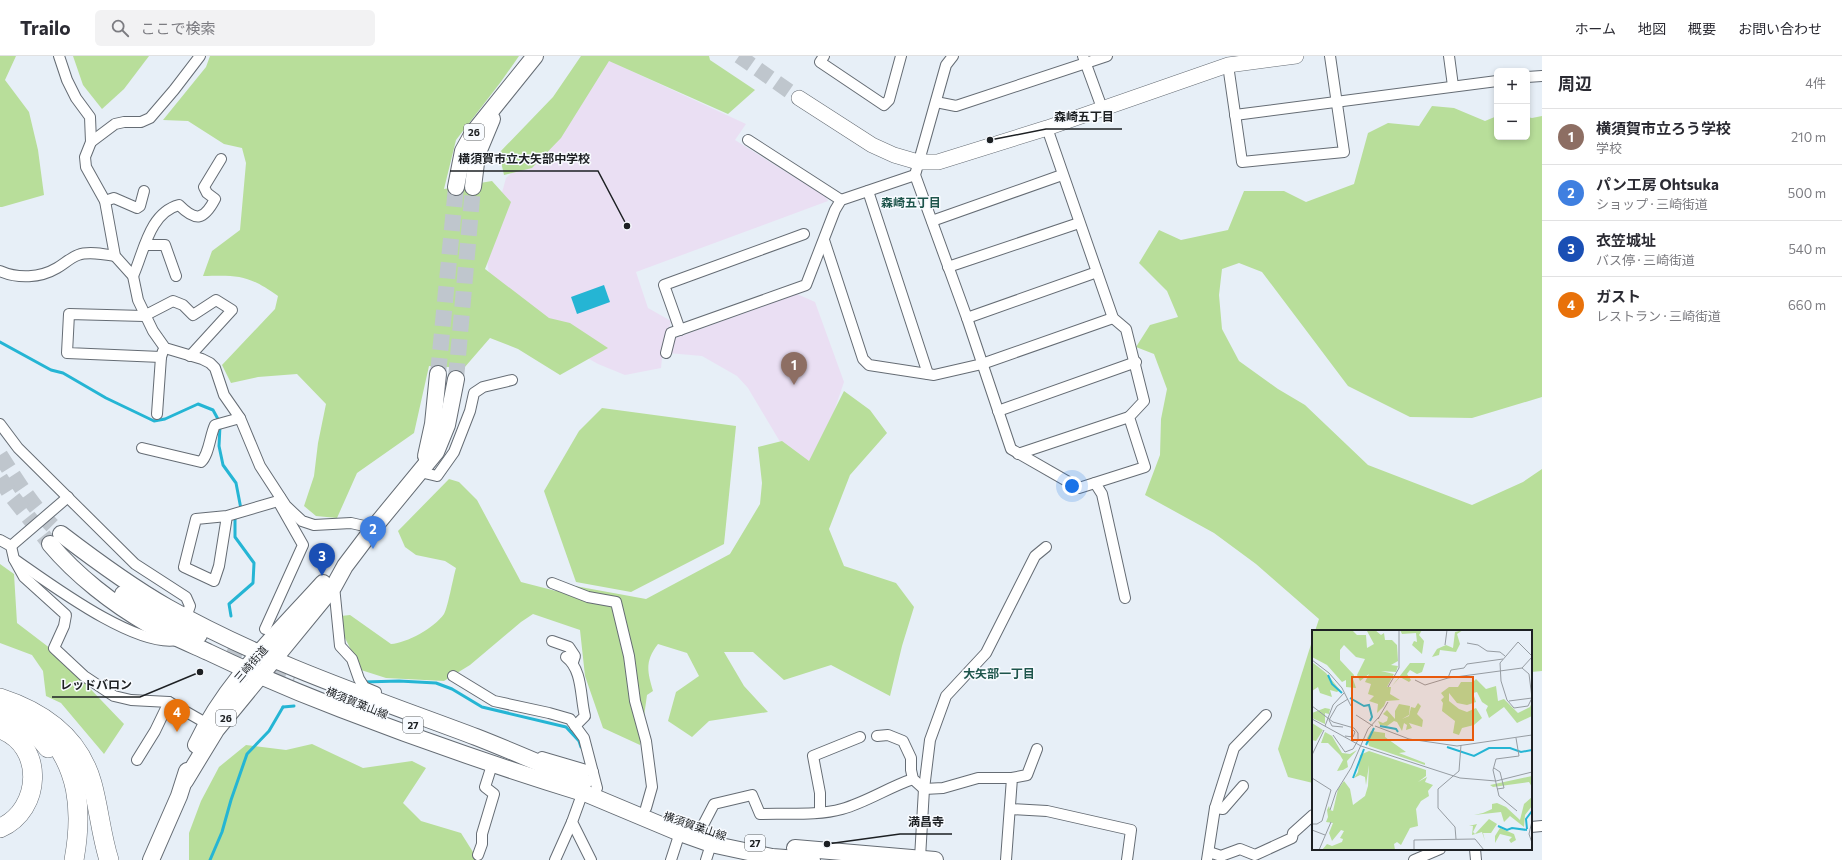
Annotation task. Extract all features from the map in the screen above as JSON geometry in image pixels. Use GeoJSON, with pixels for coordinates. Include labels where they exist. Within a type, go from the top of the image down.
{"type":"FeatureCollection","features":[{"type":"Feature","properties":{"kind":"highway"},"geometry":{"type":"LineString","coordinates":[[0,700],[17,704],[37,713],[57,727],[74,745],[92,781],[109,860]]}},
{"type":"Feature","properties":{"kind":"highway"},"geometry":{"type":"LineString","coordinates":[[0,700],[25,712],[32,718],[51,737],[65,758],[75,783],[78,807],[79,823],[74,860]]}},
{"type":"Feature","properties":{"kind":"highway"},"geometry":{"type":"LineString","coordinates":[[0,714],[16,720],[35,734],[52,754],[59,766],[68,791],[70,810],[69,838],[65,860]]}},
{"type":"Feature","properties":{"kind":"highway"},"geometry":{"type":"LineString","coordinates":[[0,729],[14,736],[23,745],[32,764],[34,779],[30,796],[23,810],[14,820],[0,828]]}},
{"type":"Feature","properties":{"kind":"main road","name":"26"},"geometry":{"type":"LineString","coordinates":[[473,187],[470,153],[473,133],[535,56]]}},
{"type":"Feature","properties":{"kind":"main road","name":"26"},"geometry":{"type":"LineString","coordinates":[[456,187],[470,153]]}},
{"type":"Feature","properties":{"kind":"main road","name":"三崎街道"},"geometry":{"type":"LineString","coordinates":[[420,472],[429,450],[438,374]]}},
{"type":"Feature","properties":{"kind":"main road","name":"三崎街道"},"geometry":{"type":"LineString","coordinates":[[267,655],[334,586],[345,566],[373,528],[436,452],[447,425],[456,379]]}},
{"type":"Feature","properties":{"kind":"main road"},"geometry":{"type":"LineString","coordinates":[[55,539],[186,617],[267,655],[370,698],[478,738],[590,784]]}},
{"type":"Feature","properties":{"kind":"main road"},"geometry":{"type":"LineString","coordinates":[[55,539],[94,573],[120,592],[152,612],[228,648]]}},
{"type":"Feature","properties":{"kind":"main road"},"geometry":{"type":"LineString","coordinates":[[55,539],[64,561],[100,591],[148,623],[252,673],[384,726],[492,765],[590,784]]}},
{"type":"Feature","properties":{"kind":"main road","name":"三崎街道"},"geometry":{"type":"LineString","coordinates":[[151,860],[185,781],[211,727],[327,579],[345,566]]}},
{"type":"Feature","properties":{"kind":"main road","name":"横須賀葉山線"},"geometry":{"type":"LineString","coordinates":[[295,678],[386,715],[533,769],[590,784],[646,808],[682,828]]}},
{"type":"Feature","properties":{"kind":"main road","name":"横須賀葉山線"},"geometry":{"type":"LineString","coordinates":[[590,784],[682,828],[709,836],[756,844],[790,855],[812,860]]}},
{"type":"Feature","properties":{"kind":"main road","name":"横須賀葉山線"},"geometry":{"type":"LineString","coordinates":[[790,855],[928,859]]}},
{"type":"Feature","properties":{"kind":"street"},"geometry":{"type":"LineString","coordinates":[[59,56],[67,80],[76,98],[90,117],[91,142],[85,157],[86,167],[105,201],[115,256],[133,276],[138,300],[144,316],[163,352],[157,414]]}},
{"type":"Feature","properties":{"kind":"street"},"geometry":{"type":"LineString","coordinates":[[91,142],[115,124],[124,122],[141,122],[150,118],[200,56]]}},
{"type":"Feature","properties":{"kind":"street"},"geometry":{"type":"LineString","coordinates":[[824,56],[820,62],[884,105],[889,100],[901,56]]}},
{"type":"Feature","properties":{"kind":"street"},"geometry":{"type":"LineString","coordinates":[[952,56],[946,66],[916,168],[932,221],[967,318],[1011,449],[1079,488],[1145,467],[1129,417]]}},
{"type":"Feature","properties":{"kind":"street"},"geometry":{"type":"LineString","coordinates":[[936,102],[956,106],[1084,60],[1107,56]]}},
{"type":"Feature","properties":{"kind":"street"},"geometry":{"type":"LineString","coordinates":[[666,352],[671,333],[806,285],[841,200],[868,191],[916,168],[1047,128],[1228,60],[1296,56]]}},
{"type":"Feature","properties":{"kind":"street"},"geometry":{"type":"LineString","coordinates":[[1228,60],[1242,162],[1344,152],[1330,56]]}},
{"type":"Feature","properties":{"kind":"street"},"geometry":{"type":"LineString","coordinates":[[1449,56],[1453,86]]}},
{"type":"Feature","properties":{"kind":"street"},"geometry":{"type":"LineString","coordinates":[[1084,60],[1102,108]]}},
{"type":"Feature","properties":{"kind":"street"},"geometry":{"type":"LineString","coordinates":[[1530,77],[1542,76]]}},
{"type":"Feature","properties":{"kind":"street"},"geometry":{"type":"LineString","coordinates":[[1235,115],[1494,81]]}},
{"type":"Feature","properties":{"kind":"street"},"geometry":{"type":"LineString","coordinates":[[799,98],[872,145],[894,155],[916,168]]}},
{"type":"Feature","properties":{"kind":"street"},"geometry":{"type":"LineString","coordinates":[[1018,454],[1129,417],[1144,401],[1136,362],[1126,329],[1113,318],[1062,175],[1047,128]]}},
{"type":"Feature","properties":{"kind":"street"},"geometry":{"type":"LineString","coordinates":[[748,140],[841,200]]}},
{"type":"Feature","properties":{"kind":"street"},"geometry":{"type":"LineString","coordinates":[[133,276],[152,227],[168,208],[179,206],[190,216],[196,217],[208,211],[215,199],[207,194],[204,187],[221,159]]}},
{"type":"Feature","properties":{"kind":"street"},"geometry":{"type":"LineString","coordinates":[[932,221],[1062,175]]}},
{"type":"Feature","properties":{"kind":"street"},"geometry":{"type":"LineString","coordinates":[[105,201],[114,198],[137,208],[140,206],[144,191]]}},
{"type":"Feature","properties":{"kind":"street"},"geometry":{"type":"LineString","coordinates":[[868,191],[928,374]]}},
{"type":"Feature","properties":{"kind":"street"},"geometry":{"type":"LineString","coordinates":[[948,267],[1079,223]]}},
{"type":"Feature","properties":{"kind":"street"},"geometry":{"type":"LineString","coordinates":[[680,330],[664,285],[804,234]]}},
{"type":"Feature","properties":{"kind":"street"},"geometry":{"type":"LineString","coordinates":[[824,240],[863,359],[869,365],[934,375],[982,364],[1113,318]]}},
{"type":"Feature","properties":{"kind":"street"},"geometry":{"type":"LineString","coordinates":[[145,245],[165,246],[176,276]]}},
{"type":"Feature","properties":{"kind":"street"},"geometry":{"type":"LineString","coordinates":[[0,271],[16,276],[38,276],[52,271],[78,255],[100,254],[115,256]]}},
{"type":"Feature","properties":{"kind":"street"},"geometry":{"type":"LineString","coordinates":[[967,318],[1097,272]]}},
{"type":"Feature","properties":{"kind":"street"},"geometry":{"type":"LineString","coordinates":[[190,356],[232,310],[216,300],[193,315],[183,305],[172,301],[144,316],[69,314],[67,353],[163,352],[190,356],[210,363],[215,368],[224,395],[240,418],[260,466],[303,545],[265,629]]}},
{"type":"Feature","properties":{"kind":"street"},"geometry":{"type":"LineString","coordinates":[[998,411],[1136,362]]}},
{"type":"Feature","properties":{"kind":"street"},"geometry":{"type":"LineString","coordinates":[[420,472],[437,476],[454,452],[470,411],[474,393],[483,387],[512,380]]}},
{"type":"Feature","properties":{"kind":"street"},"geometry":{"type":"LineString","coordinates":[[142,448],[202,462],[205,458],[215,425],[240,418]]}},
{"type":"Feature","properties":{"kind":"street"},"geometry":{"type":"LineString","coordinates":[[0,424],[18,448],[136,564],[186,597],[190,606],[186,617]]}},
{"type":"Feature","properties":{"kind":"street"},"geometry":{"type":"LineString","coordinates":[[1095,483],[1102,494],[1125,598]]}},
{"type":"Feature","properties":{"kind":"street"},"geometry":{"type":"LineString","coordinates":[[11,546],[68,497]]}},
{"type":"Feature","properties":{"kind":"street"},"geometry":{"type":"LineString","coordinates":[[227,516],[219,566],[214,581],[184,567],[196,519],[227,516],[279,499]]}},
{"type":"Feature","properties":{"kind":"street"},"geometry":{"type":"LineString","coordinates":[[279,499],[302,521],[314,525],[351,523],[373,528]]}},
{"type":"Feature","properties":{"kind":"street"},"geometry":{"type":"LineString","coordinates":[[0,540],[11,546],[14,559],[24,577],[66,615],[64,626],[54,648],[84,676],[114,696],[131,700],[169,702],[211,727]]}},
{"type":"Feature","properties":{"kind":"street"},"geometry":{"type":"LineString","coordinates":[[928,859],[924,789],[930,740],[946,696],[986,652],[1035,556],[1046,547]]}},
{"type":"Feature","properties":{"kind":"street"},"geometry":{"type":"LineString","coordinates":[[14,559],[106,619],[159,641],[181,640]]}},
{"type":"Feature","properties":{"kind":"street"},"geometry":{"type":"LineString","coordinates":[[552,583],[588,597],[616,602],[629,656],[635,701],[646,741],[652,787],[646,808]]}},
{"type":"Feature","properties":{"kind":"street"},"geometry":{"type":"LineString","coordinates":[[334,586],[340,646],[352,659],[359,679],[364,687],[524,752],[590,784]]}},
{"type":"Feature","properties":{"kind":"street"},"geometry":{"type":"LineString","coordinates":[[552,641],[573,650],[575,656],[570,660],[578,674],[585,716],[575,726]]}},
{"type":"Feature","properties":{"kind":"street"},"geometry":{"type":"LineString","coordinates":[[453,676],[494,701],[570,719],[584,738],[590,784],[555,860]]}},
{"type":"Feature","properties":{"kind":"street"},"geometry":{"type":"LineString","coordinates":[[137,760],[156,731],[169,702]]}},
{"type":"Feature","properties":{"kind":"street"},"geometry":{"type":"LineString","coordinates":[[1266,715],[1234,748],[1215,808],[1208,856],[1221,856],[1240,849],[1255,855],[1292,838],[1293,833],[1312,816]]}},
{"type":"Feature","properties":{"kind":"street"},"geometry":{"type":"LineString","coordinates":[[877,736],[888,735],[903,741],[911,758],[913,779],[924,789],[943,788],[978,778],[1012,778],[1027,775],[1037,749]]}},
{"type":"Feature","properties":{"kind":"street"},"geometry":{"type":"LineString","coordinates":[[820,812],[820,794],[812,756],[860,737]]}},
{"type":"Feature","properties":{"kind":"street"},"geometry":{"type":"LineString","coordinates":[[478,855],[482,844],[482,834],[494,794],[485,787],[492,765]]}},
{"type":"Feature","properties":{"kind":"street"},"geometry":{"type":"LineString","coordinates":[[1006,860],[1012,778]]}},
{"type":"Feature","properties":{"kind":"street"},"geometry":{"type":"LineString","coordinates":[[706,860],[714,804],[752,795],[760,814],[820,812],[842,809],[913,779]]}},
{"type":"Feature","properties":{"kind":"street"},"geometry":{"type":"LineString","coordinates":[[1215,808],[1223,809],[1243,786]]}},
{"type":"Feature","properties":{"kind":"street"},"geometry":{"type":"LineString","coordinates":[[1010,809],[1047,811],[1131,830],[1126,860]]}},
{"type":"Feature","properties":{"kind":"street"},"geometry":{"type":"LineString","coordinates":[[572,822],[591,860]]}},
{"type":"Feature","properties":{"kind":"street"},"geometry":{"type":"LineString","coordinates":[[1532,827],[1542,826]]}},
{"type":"Feature","properties":{"kind":"street"},"geometry":{"type":"LineString","coordinates":[[671,860],[682,828]]}},
{"type":"Feature","properties":{"kind":"street"},"geometry":{"type":"LineString","coordinates":[[1414,860],[1438,850]]}},
{"type":"Feature","properties":{"kind":"street"},"geometry":{"type":"LineString","coordinates":[[1475,850],[1476,860]]}},
{"type":"Feature","properties":{"kind":"shaded area"},"geometry":{"type":"Polygon","coordinates":[[[599,56],[746,124],[735,140],[826,197],[828,201],[636,272],[648,308],[671,321],[663,349],[661,368],[625,375],[598,364],[542,332],[489,276],[486,251],[506,178],[561,127],[599,56]]]}},
{"type":"Feature","properties":{"kind":"shaded area"},"geometry":{"type":"Polygon","coordinates":[[[797,294],[815,302],[844,382],[814,470],[798,472],[748,388],[737,376],[702,356],[668,353],[673,339],[797,294]]]}},
{"type":"Feature","properties":{"kind":"green space"},"geometry":{"type":"Polygon","coordinates":[[[0,56],[16,56],[5,80],[29,112],[38,150],[44,195],[2,207],[0,207],[0,56]]]}},
{"type":"Feature","properties":{"kind":"green space"},"geometry":{"type":"Polygon","coordinates":[[[73,56],[149,56],[124,89],[102,109],[83,85],[73,56]]]}},
{"type":"Feature","properties":{"kind":"green space"},"geometry":{"type":"Polygon","coordinates":[[[210,56],[519,56],[456,140],[444,189],[492,181],[511,202],[485,269],[549,318],[570,323],[608,348],[560,375],[518,349],[490,338],[464,368],[429,366],[414,433],[357,473],[337,518],[316,516],[304,506],[314,476],[318,443],[326,404],[297,374],[258,377],[231,383],[222,365],[275,309],[278,296],[251,280],[235,276],[203,276],[212,251],[240,230],[246,163],[242,148],[224,144],[188,121],[163,120],[206,67],[210,56]]]}},
{"type":"Feature","properties":{"kind":"green space"},"geometry":{"type":"Polygon","coordinates":[[[581,56],[709,56],[710,60],[755,90],[728,114],[609,61],[561,138],[532,168],[504,175],[499,153],[553,97],[581,56]]]}},
{"type":"Feature","properties":{"kind":"green space"},"geometry":{"type":"Polygon","coordinates":[[[1432,106],[1454,108],[1485,121],[1494,117],[1494,140],[1530,140],[1530,118],[1542,116],[1542,397],[1472,418],[1410,417],[1348,386],[1262,272],[1239,263],[1222,269],[1219,295],[1222,329],[1239,361],[1278,389],[1305,405],[1368,465],[1472,505],[1523,482],[1542,469],[1542,671],[1532,672],[1532,630],[1315,630],[1319,619],[1256,564],[1214,533],[1145,495],[1160,455],[1161,419],[1167,389],[1154,354],[1136,347],[1150,325],[1178,317],[1167,291],[1139,263],[1159,230],[1181,240],[1228,230],[1244,191],[1284,191],[1306,202],[1354,184],[1368,133],[1388,123],[1419,126],[1432,106]]]}},
{"type":"Feature","properties":{"kind":"green space"},"geometry":{"type":"Polygon","coordinates":[[[844,391],[870,410],[887,433],[850,475],[829,529],[844,566],[896,583],[914,607],[902,646],[890,696],[831,665],[784,680],[753,652],[724,652],[744,686],[768,712],[709,721],[692,737],[668,721],[676,692],[699,676],[687,653],[658,644],[651,656],[648,666],[649,678],[653,691],[647,695],[640,745],[603,728],[585,676],[580,630],[533,614],[521,622],[470,665],[444,681],[386,678],[361,670],[336,620],[341,616],[350,615],[391,644],[405,641],[420,634],[440,619],[444,614],[456,568],[445,561],[416,555],[405,547],[398,531],[449,479],[459,482],[477,500],[521,582],[556,591],[575,586],[646,599],[730,554],[760,504],[762,483],[758,447],[782,441],[809,461],[844,391]]]}},
{"type":"Feature","properties":{"kind":"green space"},"geometry":{"type":"Polygon","coordinates":[[[602,408],[736,426],[724,544],[631,592],[576,582],[544,491],[579,431],[602,408]]]}},
{"type":"Feature","properties":{"kind":"green space"},"geometry":{"type":"Polygon","coordinates":[[[0,564],[14,574],[17,623],[55,652],[124,724],[104,754],[61,703],[46,696],[43,671],[32,655],[0,643],[0,564]]]}},
{"type":"Feature","properties":{"kind":"green space"},"geometry":{"type":"Polygon","coordinates":[[[1312,641],[1312,783],[1288,777],[1278,749],[1312,641]]]}},
{"type":"Feature","properties":{"kind":"green space"},"geometry":{"type":"Polygon","coordinates":[[[312,744],[363,768],[412,761],[426,768],[403,803],[421,821],[461,833],[478,860],[189,860],[189,833],[201,801],[219,767],[246,745],[286,750],[312,744]]]}},
{"type":"Feature","properties":{"kind":"water"},"geometry":{"type":"Polygon","coordinates":[[[604,285],[610,302],[577,314],[571,297],[604,285]]]}},
{"type":"Feature","properties":{"kind":"waterway"},"geometry":{"type":"LineString","coordinates":[[0,342],[51,370],[63,373],[106,398],[154,421],[165,419],[198,404],[213,410],[219,421]]}},
{"type":"Feature","properties":{"kind":"waterway"},"geometry":{"type":"LineString","coordinates":[[220,426],[219,446],[223,465],[236,483],[241,509]]}},
{"type":"Feature","properties":{"kind":"waterway"},"geometry":{"type":"LineString","coordinates":[[231,616],[229,604],[253,583],[254,563],[235,537],[235,519],[237,516]]}},
{"type":"Feature","properties":{"kind":"waterway"},"geometry":{"type":"LineString","coordinates":[[364,682],[399,681],[436,683],[452,689],[482,707],[566,727],[579,741],[581,747]]}},
{"type":"Feature","properties":{"kind":"waterway"},"geometry":{"type":"LineString","coordinates":[[283,707],[294,706]]}},
{"type":"Feature","properties":{"kind":"waterway"},"geometry":{"type":"LineString","coordinates":[[210,860],[222,832],[247,754],[269,731],[283,707]]}},
{"type":"Feature","properties":{"kind":"tunnel"},"geometry":{"type":"LineString","coordinates":[[739,56],[799,98]]}},
{"type":"Feature","properties":{"kind":"tunnel"},"geometry":{"type":"LineString","coordinates":[[438,374],[456,187]]}},
{"type":"Feature","properties":{"kind":"tunnel"},"geometry":{"type":"LineString","coordinates":[[456,379],[473,187]]}},
{"type":"Feature","properties":{"kind":"tunnel"},"geometry":{"type":"LineString","coordinates":[[0,455],[35,506],[61,534]]}},
{"type":"Feature","properties":{"kind":"tunnel"},"geometry":{"type":"LineString","coordinates":[[0,478],[10,494],[50,544]]}},
{"type":"Feature","properties":{"kind":"tunnel"},"geometry":{"type":"LineString","coordinates":[[228,648],[295,678]]}},
{"type":"Feature","properties":{"kind":"place","name":"森崎五丁目"},"geometry":{"type":"Point","coordinates":[990,140]}},
{"type":"Feature","properties":{"kind":"place","name":"横須賀市立大矢部中学校"},"geometry":{"type":"Point","coordinates":[627,226]}},
{"type":"Feature","properties":{"kind":"place","name":"横須賀市立ろう学校"},"geometry":{"type":"Point","coordinates":[794,385]}},
{"type":"Feature","properties":{"kind":"place","name":"パン工房 Ohtsuka"},"geometry":{"type":"Point","coordinates":[373,549]}},
{"type":"Feature","properties":{"kind":"place","name":"衣笠城址"},"geometry":{"type":"Point","coordinates":[322,576]}},
{"type":"Feature","properties":{"kind":"place","name":"レッドバロン"},"geometry":{"type":"Point","coordinates":[200,672]}},
{"type":"Feature","properties":{"kind":"place","name":"ガスト"},"geometry":{"type":"Point","coordinates":[177,732]}},
{"type":"Feature","properties":{"kind":"place","name":"満昌寺"},"geometry":{"type":"Point","coordinates":[827,844]}},
{"type":"Feature","properties":{"kind":"district","name":"森崎五丁目"},"geometry":{"type":"Point","coordinates":[911,203]}},
{"type":"Feature","properties":{"kind":"district","name":"大矢部一丁目"},"geometry":{"type":"Point","coordinates":[999,674]}}]}
